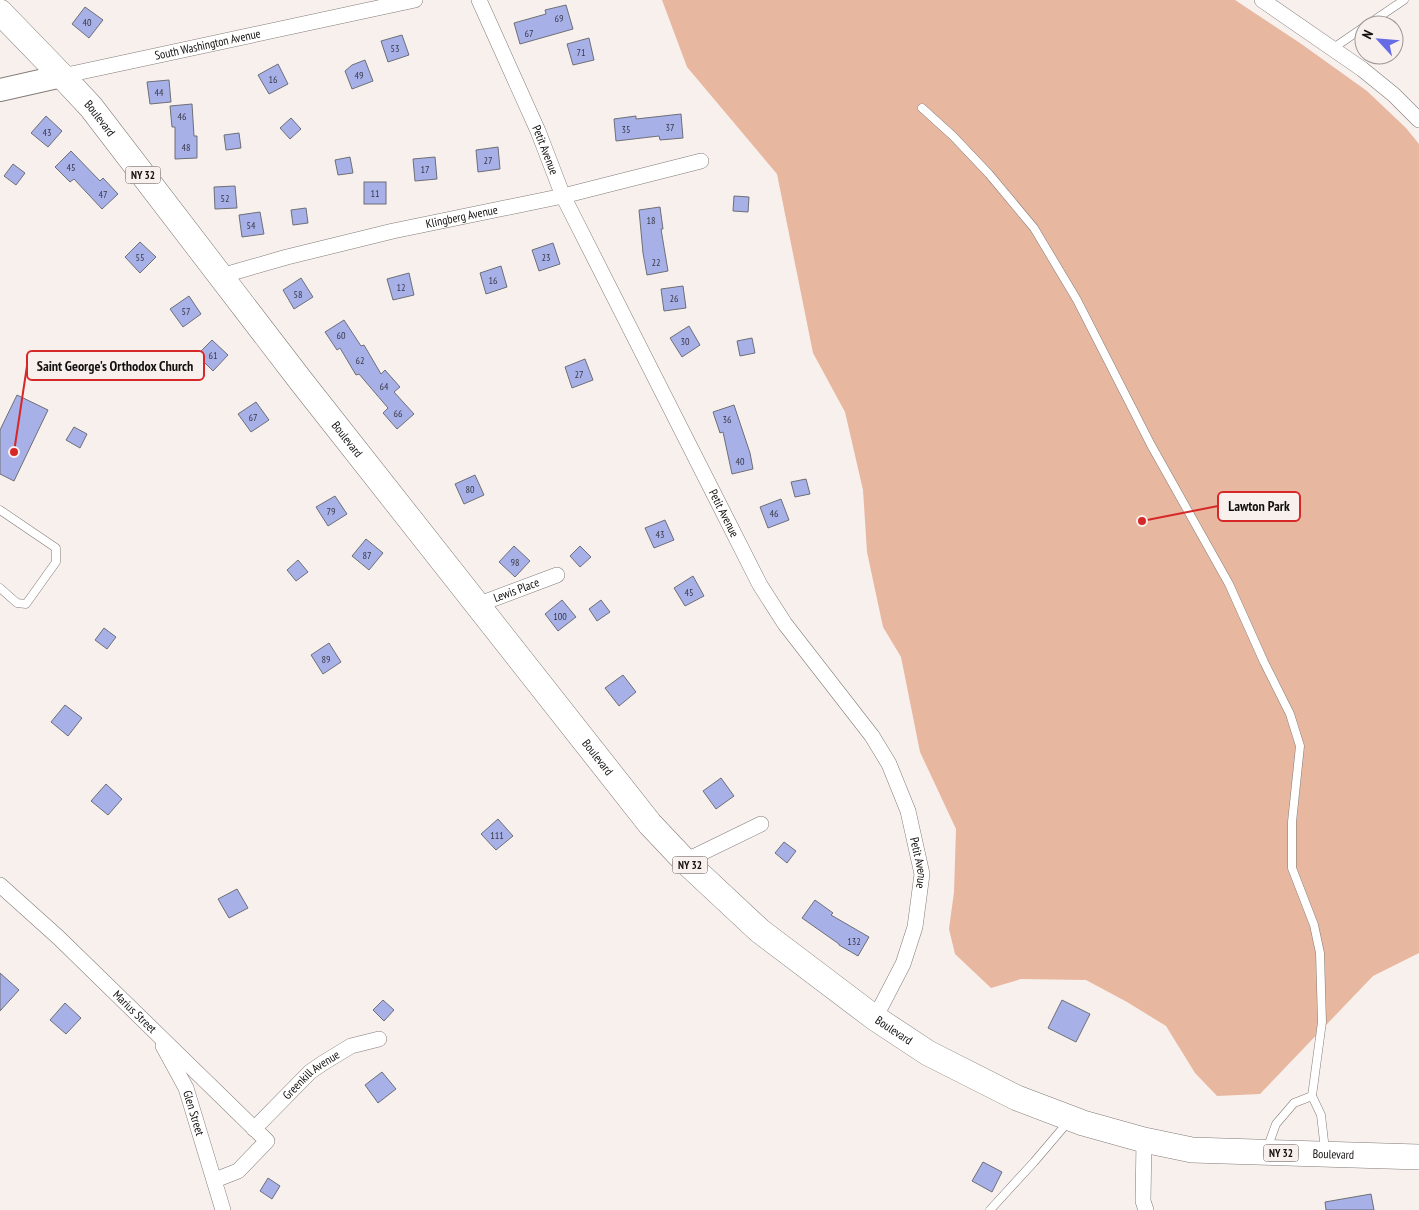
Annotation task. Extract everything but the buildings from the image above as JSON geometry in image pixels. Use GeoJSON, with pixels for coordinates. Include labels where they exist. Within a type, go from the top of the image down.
{"type":"FeatureCollection","features":[{"type":"Feature","properties":{"kind":"main road","name":"Boulevard"},"geometry":{"type":"LineString","coordinates":[[0,12],[91,107],[477,605],[650,824],[684,861],[760,931],[876,1018],[937,1058],[1016,1098],[1070,1118],[1144,1140],[1192,1150],[1419,1157]]}},
{"type":"Feature","properties":{"kind":"main road","name":"South Washington Avenue"},"geometry":{"type":"LineString","coordinates":[[0,90],[62,76]]}},
{"type":"Feature","properties":{"kind":"street","name":"South Washington Avenue"},"geometry":{"type":"LineString","coordinates":[[62,76],[415,0]]}},
{"type":"Feature","properties":{"kind":"street","name":"Petit Avenue"},"geometry":{"type":"LineString","coordinates":[[479,0],[538,131],[563,196],[760,584],[785,624],[872,736],[889,764],[908,811],[922,874],[915,927],[903,964],[876,1018]]}},
{"type":"Feature","properties":{"kind":"street"},"geometry":{"type":"LineString","coordinates":[[1262,0],[1362,69],[1394,95],[1419,120]]}},
{"type":"Feature","properties":{"kind":"street","name":"Klingberg Avenue"},"geometry":{"type":"LineString","coordinates":[[221,276],[287,257],[393,231],[563,196],[701,161]]}},
{"type":"Feature","properties":{"kind":"street","name":"Lewis Place"},"geometry":{"type":"LineString","coordinates":[[477,605],[557,575]]}},
{"type":"Feature","properties":{"kind":"street"},"geometry":{"type":"LineString","coordinates":[[684,861],[761,824]]}},
{"type":"Feature","properties":{"kind":"street","name":"Marius Street"},"geometry":{"type":"LineString","coordinates":[[0,885],[59,938],[267,1141],[238,1171],[215,1180]]}},
{"type":"Feature","properties":{"kind":"street","name":"Glen Street"},"geometry":{"type":"LineString","coordinates":[[146,1023],[165,1050],[186,1088],[223,1210]]}},
{"type":"Feature","properties":{"kind":"street","name":"Greenkill Avenue"},"geometry":{"type":"LineString","coordinates":[[254,1129],[310,1072],[351,1046],[379,1039]]}},
{"type":"Feature","properties":{"kind":"street"},"geometry":{"type":"LineString","coordinates":[[1144,1140],[1143,1201],[1146,1210]]}},
{"type":"Feature","properties":{"kind":"lane"},"geometry":{"type":"LineString","coordinates":[[1382,15],[1404,0]]}},
{"type":"Feature","properties":{"kind":"lane"},"geometry":{"type":"LineString","coordinates":[[1332,48],[1354,33]]}},
{"type":"Feature","properties":{"kind":"lane"},"geometry":{"type":"LineString","coordinates":[[922,108],[953,136],[989,174],[1039,236],[1077,300],[1151,445],[1229,584],[1290,714],[1300,746],[1292,822],[1292,868],[1314,925],[1320,953],[1322,1022],[1312,1096],[1321,1115],[1326,1154]]}},
{"type":"Feature","properties":{"kind":"lane"},"geometry":{"type":"LineString","coordinates":[[0,510],[56,548],[56,562],[26,604],[17,603],[0,588]]}},
{"type":"Feature","properties":{"kind":"lane"},"geometry":{"type":"LineString","coordinates":[[1266,1153],[1276,1124],[1294,1103],[1312,1096]]}},
{"type":"Feature","properties":{"kind":"lane"},"geometry":{"type":"LineString","coordinates":[[990,1210],[1034,1162],[1070,1118]]}},
{"type":"Feature","properties":{"kind":"shaded area"},"geometry":{"type":"Polygon","coordinates":[[[662,0],[1235,0],[1367,91],[1406,128],[1419,144],[1419,953],[1373,976],[1260,1094],[1217,1096],[1195,1073],[1166,1026],[1086,980],[1021,979],[991,988],[955,954],[949,929],[954,892],[956,829],[920,752],[901,657],[883,627],[867,552],[863,490],[845,412],[813,353],[777,174],[687,67],[662,0]]]}},
{"type":"Feature","properties":{"kind":"place","name":"Saint George's Orthodox Church"},"geometry":{"type":"Point","coordinates":[14,452]}},
{"type":"Feature","properties":{"kind":"place","name":"Lawton Park"},"geometry":{"type":"Point","coordinates":[1142,521]}}]}
